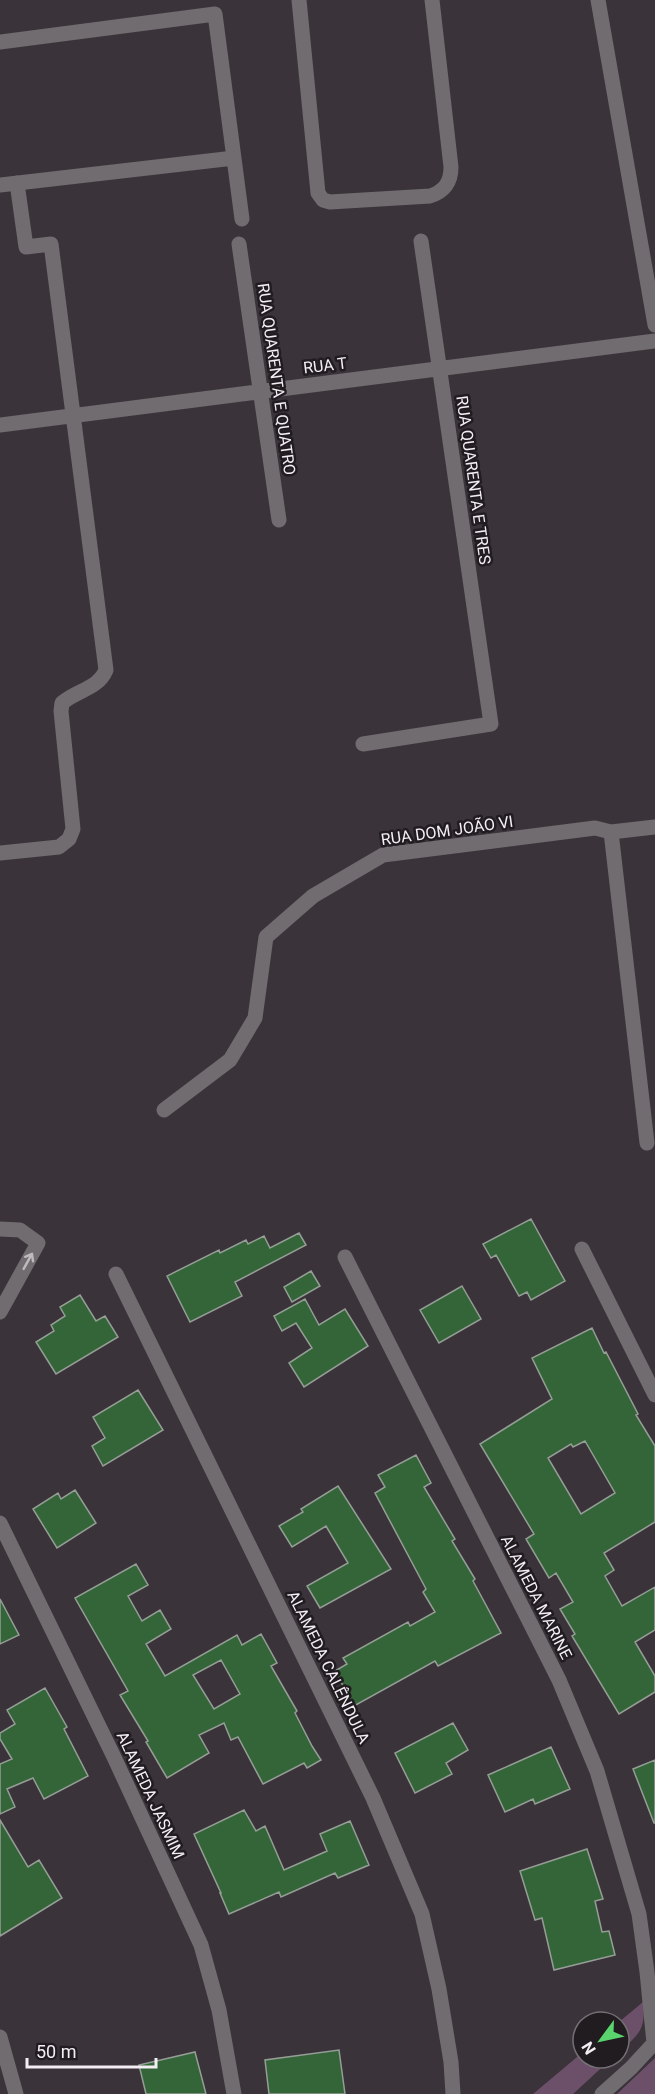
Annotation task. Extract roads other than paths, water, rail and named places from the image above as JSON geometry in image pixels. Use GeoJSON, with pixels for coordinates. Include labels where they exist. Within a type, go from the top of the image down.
{"type":"FeatureCollection","features":[{"type":"Feature","properties":{"kind":"street"},"geometry":{"type":"LineString","coordinates":[[298,0],[318,193],[323,200],[330,202],[430,196],[438,193],[448,183],[451,167],[432,0]]}},
{"type":"Feature","properties":{"kind":"street"},"geometry":{"type":"LineString","coordinates":[[598,0],[655,325]]}},
{"type":"Feature","properties":{"kind":"street"},"geometry":{"type":"LineString","coordinates":[[0,42],[215,14],[242,219]]}},
{"type":"Feature","properties":{"kind":"street"},"geometry":{"type":"LineString","coordinates":[[0,185],[234,158]]}},
{"type":"Feature","properties":{"kind":"street"},"geometry":{"type":"LineString","coordinates":[[0,854],[59,847],[69,840],[73,829],[62,703],[103,678],[106,670],[51,244],[26,247],[17,183]]}},
{"type":"Feature","properties":{"kind":"street","name":"RUA QUARENTA E TRES"},"geometry":{"type":"LineString","coordinates":[[363,744],[491,724],[422,241]]}},
{"type":"Feature","properties":{"kind":"street","name":"RUA QUARENTA E QUATRO"},"geometry":{"type":"LineString","coordinates":[[239,244],[279,520]]}},
{"type":"Feature","properties":{"kind":"street","name":"RUA T"},"geometry":{"type":"LineString","coordinates":[[0,425],[655,341]]}},
{"type":"Feature","properties":{"kind":"street","name":"RUA DOM JOÃO VI"},"geometry":{"type":"LineString","coordinates":[[164,1110],[230,1060],[255,1018],[266,937],[313,896],[382,855],[595,828],[611,832],[655,827]]}},
{"type":"Feature","properties":{"kind":"street"},"geometry":{"type":"LineString","coordinates":[[611,832],[647,1143]]}},
{"type":"Feature","properties":{"kind":"street"},"geometry":{"type":"LineString","coordinates":[[0,1228],[20,1230],[38,1243],[0,1312]]}},
{"type":"Feature","properties":{"kind":"street"},"geometry":{"type":"LineString","coordinates":[[582,1249],[655,1395]]}},
{"type":"Feature","properties":{"kind":"street","name":"ALAMEDA MARINE"},"geometry":{"type":"LineString","coordinates":[[345,1257],[559,1680],[600,1782],[639,1914],[651,1975],[654,2043]]}},
{"type":"Feature","properties":{"kind":"street","name":"ALAMEDA CALÊNDULA"},"geometry":{"type":"LineString","coordinates":[[116,1274],[373,1798],[405,1872],[422,1914],[440,1989],[451,2062],[453,2094]]}},
{"type":"Feature","properties":{"kind":"street","name":"ALAMEDA JASMIM"},"geometry":{"type":"LineString","coordinates":[[0,1523],[114,1757],[201,1945],[219,2010],[234,2094]]}},
{"type":"Feature","properties":{"kind":"street"},"geometry":{"type":"LineString","coordinates":[[0,2037],[16,2094]]}},
{"type":"Feature","properties":{"kind":"street"},"geometry":{"type":"LineString","coordinates":[[602,2094],[654,2043]]}}]}
